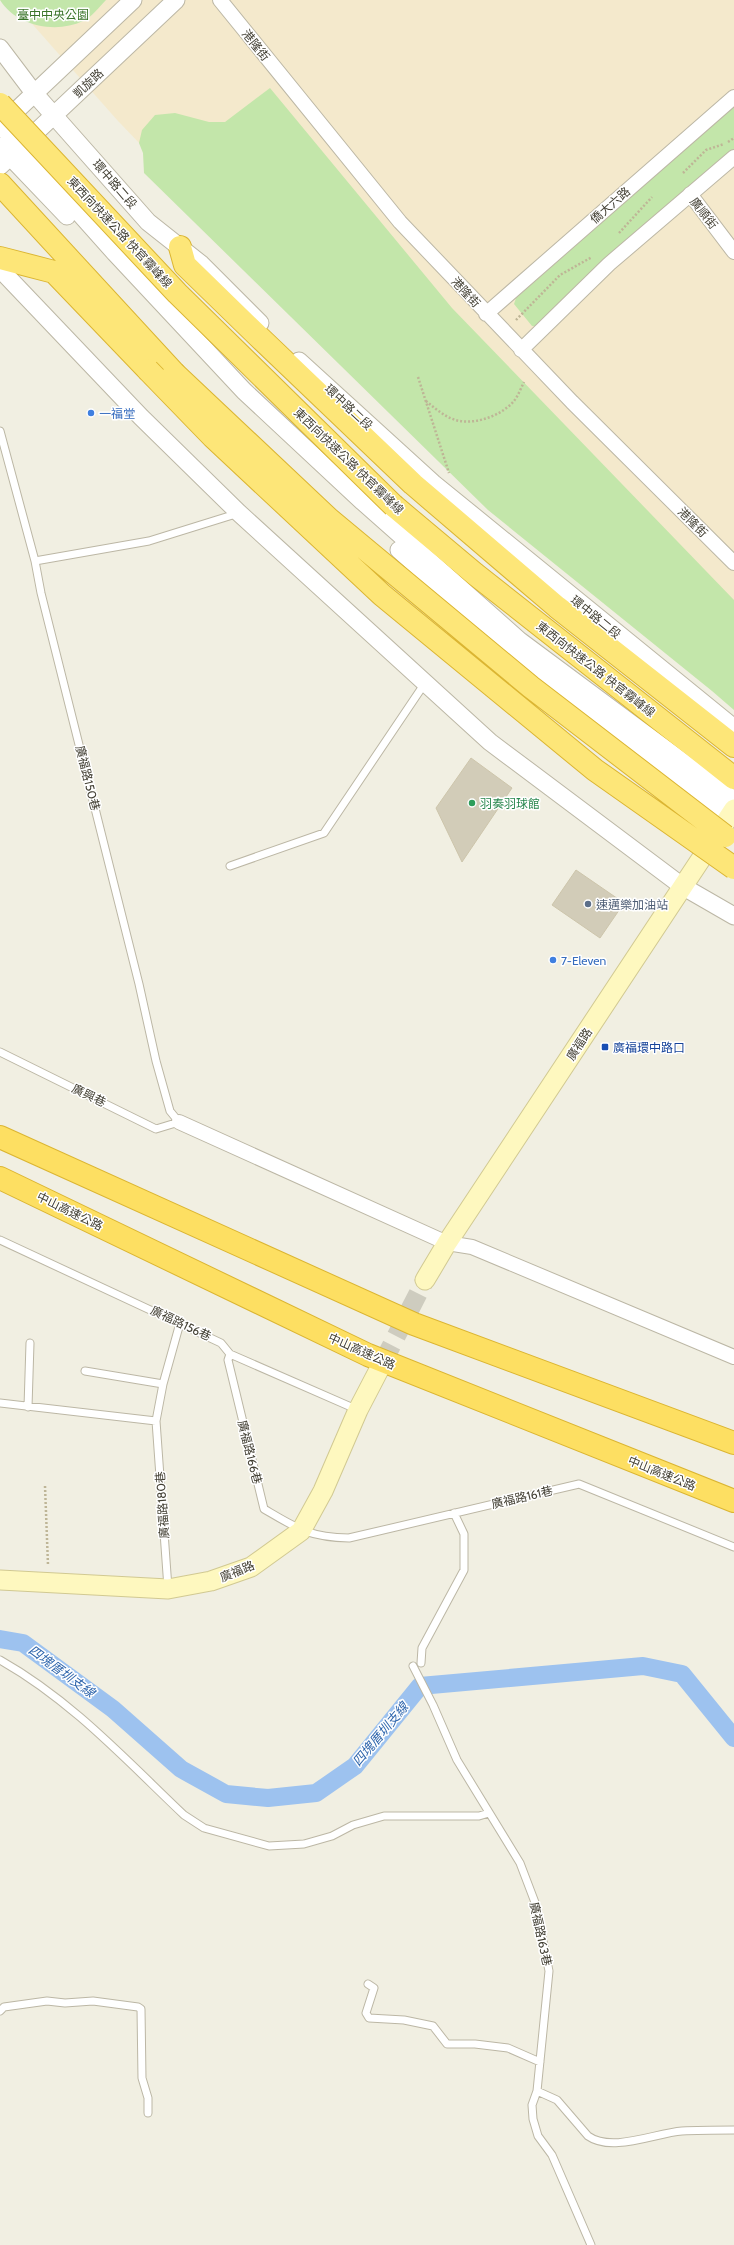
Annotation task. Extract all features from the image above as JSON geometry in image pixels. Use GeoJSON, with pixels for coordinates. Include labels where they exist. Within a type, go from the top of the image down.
{"type":"FeatureCollection","features":[{"type":"Feature","properties":{"kind":"highway","name":"東西向快速公路 快官霧峰線"},"geometry":{"type":"LineString","coordinates":[[0,118],[394,506],[475,574],[734,778]]}},
{"type":"Feature","properties":{"kind":"highway"},"geometry":{"type":"LineString","coordinates":[[0,184],[174,373],[329,519],[531,687],[734,842]]}},
{"type":"Feature","properties":{"kind":"highway"},"geometry":{"type":"LineString","coordinates":[[180,247],[186,264],[257,335],[413,484],[557,607],[734,746]]}},
{"type":"Feature","properties":{"kind":"highway"},"geometry":{"type":"LineString","coordinates":[[0,258],[54,272],[213,437],[382,595],[595,770],[734,868]]}},
{"type":"Feature","properties":{"kind":"highway"},"geometry":{"type":"LineString","coordinates":[[0,1137],[414,1324],[734,1443]]}},
{"type":"Feature","properties":{"kind":"highway","name":"中山高速公路"},"geometry":{"type":"LineString","coordinates":[[0,1178],[368,1355],[734,1501]]}},
{"type":"Feature","properties":{"kind":"main road","name":"廣福路"},"geometry":{"type":"LineString","coordinates":[[426,1280],[448,1243],[733,810]]}},
{"type":"Feature","properties":{"kind":"main road","name":"廣福路"},"geometry":{"type":"LineString","coordinates":[[0,1580],[49,1584],[168,1589],[211,1581],[251,1567],[301,1531],[323,1491],[358,1410],[383,1362]]}},
{"type":"Feature","properties":{"kind":"street"},"geometry":{"type":"LineString","coordinates":[[134,0],[34,92],[0,118],[8,154],[235,393],[352,506],[499,640],[733,810]]}},
{"type":"Feature","properties":{"kind":"street","name":"凱旋路"},"geometry":{"type":"LineString","coordinates":[[8,154],[54,115],[176,0]]}},
{"type":"Feature","properties":{"kind":"street","name":"港隆街"},"geometry":{"type":"LineString","coordinates":[[220,0],[400,222],[521,350],[734,564]]}},
{"type":"Feature","properties":{"kind":"street","name":"環中路二段"},"geometry":{"type":"LineString","coordinates":[[0,48],[34,92],[148,222],[201,264],[286,348],[433,483],[734,728]]}},
{"type":"Feature","properties":{"kind":"street","name":"僑大六路"},"geometry":{"type":"LineString","coordinates":[[486,314],[734,97]]}},
{"type":"Feature","properties":{"kind":"street"},"geometry":{"type":"LineString","coordinates":[[521,350],[609,264],[734,157]]}},
{"type":"Feature","properties":{"kind":"street","name":"廣順街"},"geometry":{"type":"LineString","coordinates":[[690,194],[734,252]]}},
{"type":"Feature","properties":{"kind":"street"},"geometry":{"type":"LineString","coordinates":[[0,269],[140,417],[239,513],[490,742],[682,886],[734,916]]}},
{"type":"Feature","properties":{"kind":"street"},"geometry":{"type":"LineString","coordinates":[[179,1122],[448,1243],[472,1247],[734,1357]]}},
{"type":"Feature","properties":{"kind":"lane","name":"廣福路150巷"},"geometry":{"type":"LineString","coordinates":[[0,431],[35,561],[49,623],[137,976],[156,1061],[170,1111],[179,1122]]}},
{"type":"Feature","properties":{"kind":"lane"},"geometry":{"type":"LineString","coordinates":[[35,561],[149,541],[239,513]]}},
{"type":"Feature","properties":{"kind":"lane"},"geometry":{"type":"LineString","coordinates":[[230,866],[324,833],[425,683]]}},
{"type":"Feature","properties":{"kind":"lane","name":"廣興巷"},"geometry":{"type":"LineString","coordinates":[[0,1052],[156,1129],[179,1122]]}},
{"type":"Feature","properties":{"kind":"lane","name":"廣福路156巷"},"geometry":{"type":"LineString","coordinates":[[0,1240],[221,1343],[230,1354],[358,1410]]}},
{"type":"Feature","properties":{"kind":"lane","name":"廣福路180巷"},"geometry":{"type":"LineString","coordinates":[[168,1589],[156,1421],[163,1384],[180,1323]]}},
{"type":"Feature","properties":{"kind":"lane"},"geometry":{"type":"LineString","coordinates":[[28,1407],[30,1343]]}},
{"type":"Feature","properties":{"kind":"lane","name":"廣福路166巷"},"geometry":{"type":"LineString","coordinates":[[230,1354],[228,1360],[264,1509],[301,1531]]}},
{"type":"Feature","properties":{"kind":"lane"},"geometry":{"type":"LineString","coordinates":[[85,1371],[163,1384]]}},
{"type":"Feature","properties":{"kind":"lane"},"geometry":{"type":"LineString","coordinates":[[0,1403],[156,1421]]}},
{"type":"Feature","properties":{"kind":"lane","name":"廣福路161巷"},"geometry":{"type":"LineString","coordinates":[[301,1531],[326,1537],[349,1538],[579,1484],[734,1548]]}},
{"type":"Feature","properties":{"kind":"lane"},"geometry":{"type":"LineString","coordinates":[[421,1663],[422,1648],[464,1570],[464,1534],[454,1513]]}},
{"type":"Feature","properties":{"kind":"lane"},"geometry":{"type":"LineString","coordinates":[[0,1660],[32,1678],[67,1704],[184,1815],[204,1828],[269,1846],[304,1844],[332,1836],[353,1825],[384,1816],[479,1816],[489,1813]]}},
{"type":"Feature","properties":{"kind":"lane","name":"廣福路163巷"},"geometry":{"type":"LineString","coordinates":[[413,1666],[433,1705],[456,1760],[520,1863],[536,1905],[549,1971],[537,2091],[532,2105],[533,2119],[538,2136],[552,2155],[591,2245]]}},
{"type":"Feature","properties":{"kind":"lane"},"geometry":{"type":"LineString","coordinates":[[368,1984],[374,1988],[366,2013],[369,2018],[404,2020],[433,2026],[446,2044],[475,2044],[508,2048],[540,2062]]}},
{"type":"Feature","properties":{"kind":"lane"},"geometry":{"type":"LineString","coordinates":[[0,2011],[4,2007],[47,2001],[65,2003],[93,2001],[138,2007],[141,2010],[142,2078],[148,2098],[148,2113]]}},
{"type":"Feature","properties":{"kind":"lane"},"geometry":{"type":"LineString","coordinates":[[537,2091],[557,2100],[594,2141],[603,2142],[635,2140],[680,2131],[734,2130]]}},
{"type":"Feature","properties":{"kind":"path"},"geometry":{"type":"LineString","coordinates":[[683,173],[706,150],[734,138]]}},
{"type":"Feature","properties":{"kind":"path"},"geometry":{"type":"LineString","coordinates":[[616,236],[652,197]]}},
{"type":"Feature","properties":{"kind":"path"},"geometry":{"type":"LineString","coordinates":[[516,320],[560,275],[596,256]]}},
{"type":"Feature","properties":{"kind":"path"},"geometry":{"type":"LineString","coordinates":[[418,377],[450,476]]}},
{"type":"Feature","properties":{"kind":"path"},"geometry":{"type":"LineString","coordinates":[[426,402],[446,416],[460,421],[478,420],[500,412],[514,401],[524,382]]}},
{"type":"Feature","properties":{"kind":"path"},"geometry":{"type":"LineString","coordinates":[[45,1486],[49,1584]]}},
{"type":"Feature","properties":{"kind":"shaded area"},"geometry":{"type":"Polygon","coordinates":[[[11,0],[734,0],[734,675],[243,251],[118,121],[11,0]]]}},
{"type":"Feature","properties":{"kind":"green space","name":"臺中中央公園"},"geometry":{"type":"Polygon","coordinates":[[[0,0],[106,0],[93,14],[83,21],[61,27],[49,27],[37,25],[16,16],[7,9],[0,0]]]}},
{"type":"Feature","properties":{"kind":"green space"},"geometry":{"type":"Polygon","coordinates":[[[270,88],[452,308],[734,600],[734,710],[488,510],[144,173],[143,153],[139,143],[142,130],[155,115],[175,113],[209,122],[225,122],[270,88]]]}},
{"type":"Feature","properties":{"kind":"green space"},"geometry":{"type":"Polygon","coordinates":[[[734,106],[734,149],[538,326],[532,326],[514,304],[516,298],[734,106]]]}},
{"type":"Feature","properties":{"kind":"building"},"geometry":{"type":"Polygon","coordinates":[[[471,758],[512,788],[462,862],[436,808],[471,758]]]}},
{"type":"Feature","properties":{"kind":"building","name":"速邁樂加油站"},"geometry":{"type":"Polygon","coordinates":[[[576,870],[624,903],[600,938],[552,905],[576,870]]]}},
{"type":"Feature","properties":{"kind":"waterway","name":"四塊厝圳支線"},"geometry":{"type":"LineString","coordinates":[[0,1639],[23,1643],[113,1709],[181,1769],[226,1794],[268,1798],[316,1793],[355,1766],[420,1686],[643,1666],[682,1674],[734,1738]]}},
{"type":"Feature","properties":{"kind":"tunnel"},"geometry":{"type":"LineString","coordinates":[[383,1362],[425,1280]]}},
{"type":"Feature","properties":{"kind":"place","name":"一福堂"},"geometry":{"type":"Point","coordinates":[91,413]}},
{"type":"Feature","properties":{"kind":"place","name":"羽奏羽球館"},"geometry":{"type":"Point","coordinates":[472,803]}},
{"type":"Feature","properties":{"kind":"place","name":"速邁樂加油站"},"geometry":{"type":"Point","coordinates":[588,904]}},
{"type":"Feature","properties":{"kind":"place","name":"7-Eleven"},"geometry":{"type":"Point","coordinates":[553,960]}},
{"type":"Feature","properties":{"kind":"place","name":"廣福環中路口"},"geometry":{"type":"Point","coordinates":[605,1047]}}]}
